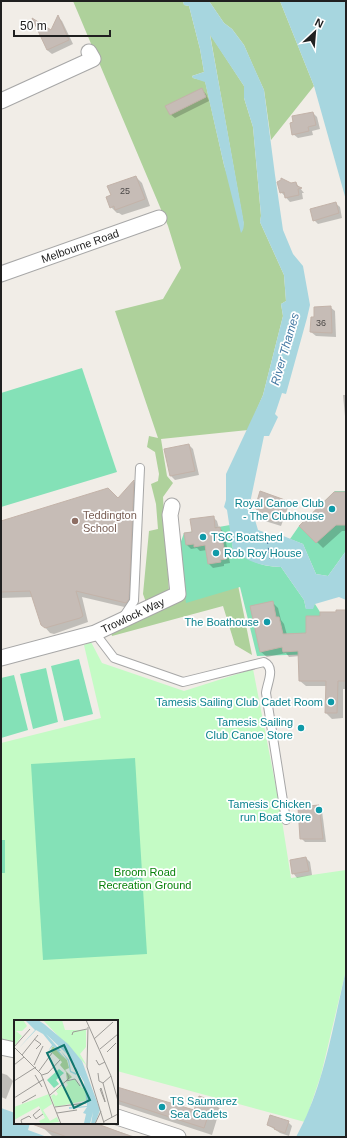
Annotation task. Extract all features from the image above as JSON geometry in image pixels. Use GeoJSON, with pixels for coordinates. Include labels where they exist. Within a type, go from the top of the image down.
{"type":"FeatureCollection","features":[{"type":"Feature","properties":{"kind":"street"},"geometry":{"type":"LineString","coordinates":[[1,101],[92,59]]}},
{"type":"Feature","properties":{"kind":"street","name":"Melbourne Road"},"geometry":{"type":"LineString","coordinates":[[1,274],[159,218]]}},
{"type":"Feature","properties":{"kind":"street","name":"Trowlock Way"},"geometry":{"type":"LineString","coordinates":[[1,658],[95,633],[178,594],[170,515],[172,506]]}},
{"type":"Feature","properties":{"kind":"street"},"geometry":{"type":"LineString","coordinates":[[1,1047],[14,1050]]}},
{"type":"Feature","properties":{"kind":"street"},"geometry":{"type":"LineString","coordinates":[[118,1118],[178,1137]]}},
{"type":"Feature","properties":{"kind":"lane"},"geometry":{"type":"LineString","coordinates":[[121,622],[134,601],[140,468]]}},
{"type":"Feature","properties":{"kind":"lane"},"geometry":{"type":"LineString","coordinates":[[95,633],[114,658],[183,682],[264,662],[268,664],[270,674],[266,693],[286,820]]}},
{"type":"Feature","properties":{"kind":"green space"},"geometry":{"type":"Polygon","coordinates":[[[73,1],[183,1],[184,5],[189,6],[204,72],[192,76],[193,78],[205,81],[224,165],[244,226],[210,34],[244,86],[244,98],[253,127],[261,216],[260,222],[284,275],[286,301],[281,304],[283,316],[263,395],[248,430],[161,439],[167,476],[173,483],[163,497],[169,591],[147,605],[143,594],[149,531],[158,529],[156,504],[151,484],[158,481],[159,474],[155,452],[147,447],[149,436],[158,438],[115,311],[163,299],[181,268],[168,226],[73,1]]]}},
{"type":"Feature","properties":{"kind":"green space"},"geometry":{"type":"Polygon","coordinates":[[[209,1],[280,1],[314,86],[271,140],[264,90],[244,45],[232,29],[224,23],[209,1]]]}},
{"type":"Feature","properties":{"kind":"green space"},"geometry":{"type":"Polygon","coordinates":[[[82,368],[117,472],[1,507],[1,393],[82,368]]]}},
{"type":"Feature","properties":{"kind":"green space"},"geometry":{"type":"Polygon","coordinates":[[[335,491],[346,491],[346,551],[328,576],[316,574],[303,544],[290,539],[299,526],[335,491]]]}},
{"type":"Feature","properties":{"kind":"green space"},"geometry":{"type":"Polygon","coordinates":[[[230,525],[233,550],[250,560],[261,564],[281,567],[304,600],[306,609],[315,604],[320,612],[321,646],[316,654],[257,656],[240,587],[186,603],[179,547],[184,533],[230,525]]]}},
{"type":"Feature","properties":{"kind":"green space"},"geometry":{"type":"Polygon","coordinates":[[[238,585],[252,655],[235,645],[223,606],[112,636],[110,630],[182,595],[238,585]]]}},
{"type":"Feature","properties":{"kind":"green space","name":"Broom Road Recreation Ground"},"geometry":{"type":"Polygon","coordinates":[[[91,642],[102,663],[184,691],[253,669],[280,808],[291,878],[346,870],[346,970],[321,1075],[305,1122],[118,1071],[118,1020],[14,1020],[14,1043],[1,1039],[1,743],[101,718],[84,645],[91,642]]]}},
{"type":"Feature","properties":{"kind":"green space"},"geometry":{"type":"Polygon","coordinates":[[[79,659],[93,714],[64,721],[51,666],[79,659]]]}},
{"type":"Feature","properties":{"kind":"green space"},"geometry":{"type":"Polygon","coordinates":[[[46,668],[58,722],[33,729],[20,674],[46,668]]]}},
{"type":"Feature","properties":{"kind":"green space"},"geometry":{"type":"Polygon","coordinates":[[[14,675],[28,730],[1,738],[1,678],[14,675]]]}},
{"type":"Feature","properties":{"kind":"green space"},"geometry":{"type":"Polygon","coordinates":[[[135,758],[147,954],[43,960],[31,764],[135,758]]]}},
{"type":"Feature","properties":{"kind":"green space"},"geometry":{"type":"Polygon","coordinates":[[[1,840],[5,840],[5,873],[1,873],[1,840]]]}},
{"type":"Feature","properties":{"kind":"water","name":"River Thames"},"geometry":{"type":"Polygon","coordinates":[[[183,1],[209,1],[224,23],[232,29],[244,45],[264,90],[283,230],[293,254],[303,266],[310,305],[286,394],[282,393],[275,414],[278,417],[269,436],[264,436],[250,503],[258,530],[272,535],[281,535],[303,544],[316,574],[328,576],[346,551],[346,600],[339,597],[315,604],[313,609],[306,609],[304,600],[281,567],[255,563],[244,558],[233,550],[227,510],[224,507],[226,500],[226,474],[263,395],[283,316],[281,304],[286,301],[284,275],[260,222],[261,215],[253,127],[244,98],[244,86],[210,35],[244,226],[241,233],[205,82],[193,78],[192,76],[204,72],[189,6],[184,5],[183,1]]]}},
{"type":"Feature","properties":{"kind":"water"},"geometry":{"type":"Polygon","coordinates":[[[280,1],[346,1],[346,200],[314,86],[280,1]]]}},
{"type":"Feature","properties":{"kind":"water"},"geometry":{"type":"Polygon","coordinates":[[[346,970],[346,1137],[296,1137],[306,1118],[321,1077],[346,970]]]}},
{"type":"Feature","properties":{"kind":"water"},"geometry":{"type":"Polygon","coordinates":[[[1,1108],[14,1113],[14,1124],[30,1124],[28,1130],[47,1137],[1,1137],[1,1108]]]}},
{"type":"Feature","properties":{"kind":"building"},"geometry":{"type":"Polygon","coordinates":[[[58,15],[69,40],[47,50],[32,18],[51,30],[58,15]]]}},
{"type":"Feature","properties":{"kind":"building"},"geometry":{"type":"Polygon","coordinates":[[[202,88],[206,97],[170,115],[165,106],[202,88]]]}},
{"type":"Feature","properties":{"kind":"building"},"geometry":{"type":"Polygon","coordinates":[[[313,112],[316,125],[308,127],[309,131],[292,135],[290,123],[293,122],[292,116],[313,112]]]}},
{"type":"Feature","properties":{"kind":"building"},"geometry":{"type":"Polygon","coordinates":[[[136,176],[145,199],[115,210],[114,206],[110,208],[106,197],[111,195],[107,186],[136,176]]]}},
{"type":"Feature","properties":{"kind":"building"},"geometry":{"type":"Polygon","coordinates":[[[281,178],[291,183],[296,182],[297,186],[302,188],[298,189],[299,195],[285,198],[284,192],[280,193],[277,182],[281,180],[281,178]]]}},
{"type":"Feature","properties":{"kind":"building"},"geometry":{"type":"Polygon","coordinates":[[[336,202],[339,213],[313,221],[310,209],[336,202]]]}},
{"type":"Feature","properties":{"kind":"building"},"geometry":{"type":"Polygon","coordinates":[[[331,306],[332,333],[310,332],[311,317],[314,317],[314,307],[331,306]]]}},
{"type":"Feature","properties":{"kind":"building"},"geometry":{"type":"Polygon","coordinates":[[[189,444],[195,471],[170,476],[164,449],[189,444]]]}},
{"type":"Feature","properties":{"kind":"building"},"geometry":{"type":"Polygon","coordinates":[[[134,480],[129,599],[126,603],[76,591],[83,616],[45,628],[41,625],[30,591],[1,592],[1,521],[108,488],[118,498],[134,480]]]}},
{"type":"Feature","properties":{"kind":"building"},"geometry":{"type":"Polygon","coordinates":[[[260,491],[285,500],[277,522],[260,517],[260,515],[256,513],[257,509],[255,508],[260,491]]]}},
{"type":"Feature","properties":{"kind":"building","name":"Royal Canoe Club - The Clubhouse"},"geometry":{"type":"Polygon","coordinates":[[[334,492],[346,492],[346,525],[336,525],[316,543],[299,526],[334,492]]]}},
{"type":"Feature","properties":{"kind":"building"},"geometry":{"type":"Polygon","coordinates":[[[214,516],[215,528],[220,527],[226,559],[220,560],[221,562],[208,564],[205,545],[194,547],[194,544],[186,545],[184,533],[192,532],[190,519],[214,516]]]}},
{"type":"Feature","properties":{"kind":"building"},"geometry":{"type":"Polygon","coordinates":[[[273,601],[276,617],[279,617],[283,634],[306,633],[306,616],[320,616],[320,612],[336,612],[336,610],[346,610],[346,681],[338,681],[337,713],[325,713],[326,681],[299,681],[298,651],[283,652],[282,647],[260,652],[250,606],[273,601]]]}},
{"type":"Feature","properties":{"kind":"building"},"geometry":{"type":"Polygon","coordinates":[[[319,805],[323,839],[300,839],[298,807],[319,805]]]}},
{"type":"Feature","properties":{"kind":"building"},"geometry":{"type":"Polygon","coordinates":[[[306,857],[309,871],[292,874],[290,860],[306,857]]]}},
{"type":"Feature","properties":{"kind":"building","name":"TS Saumarez Sea Cadets"},"geometry":{"type":"Polygon","coordinates":[[[118,1087],[194,1110],[199,1096],[213,1101],[204,1128],[118,1100],[118,1087]]]}},
{"type":"Feature","properties":{"kind":"building"},"geometry":{"type":"Polygon","coordinates":[[[270,1115],[289,1121],[285,1133],[267,1125],[270,1115]]]}},
{"type":"Feature","properties":{"kind":"building"},"geometry":{"type":"Polygon","coordinates":[[[32,1124],[98,1124],[130,1136],[130,1137],[67,1137],[32,1124]]]}},
{"type":"Feature","properties":{"kind":"ferry route"},"geometry":{"type":"LineString","coordinates":[[267,539],[270,559]]}},
{"type":"Feature","properties":{"kind":"place","name":"Royal Canoe Club - The Clubhouse"},"geometry":{"type":"Point","coordinates":[332,509]}},
{"type":"Feature","properties":{"kind":"place","name":"Teddington School"},"geometry":{"type":"Point","coordinates":[75,521]}},
{"type":"Feature","properties":{"kind":"place","name":"TSC Boatshed"},"geometry":{"type":"Point","coordinates":[203,537]}},
{"type":"Feature","properties":{"kind":"place","name":"Rob Roy House"},"geometry":{"type":"Point","coordinates":[216,553]}},
{"type":"Feature","properties":{"kind":"place","name":"The Boathouse"},"geometry":{"type":"Point","coordinates":[267,622]}},
{"type":"Feature","properties":{"kind":"place","name":"Tamesis Sailing Club Cadet Room"},"geometry":{"type":"Point","coordinates":[331,702]}},
{"type":"Feature","properties":{"kind":"place","name":"Tamesis Sailing Club Canoe Store"},"geometry":{"type":"Point","coordinates":[301,728]}},
{"type":"Feature","properties":{"kind":"place","name":"Tamesis Chicken run Boat Store"},"geometry":{"type":"Point","coordinates":[319,810]}},
{"type":"Feature","properties":{"kind":"place","name":"TS Saumarez Sea Cadets"},"geometry":{"type":"Point","coordinates":[162,1107]}}]}
